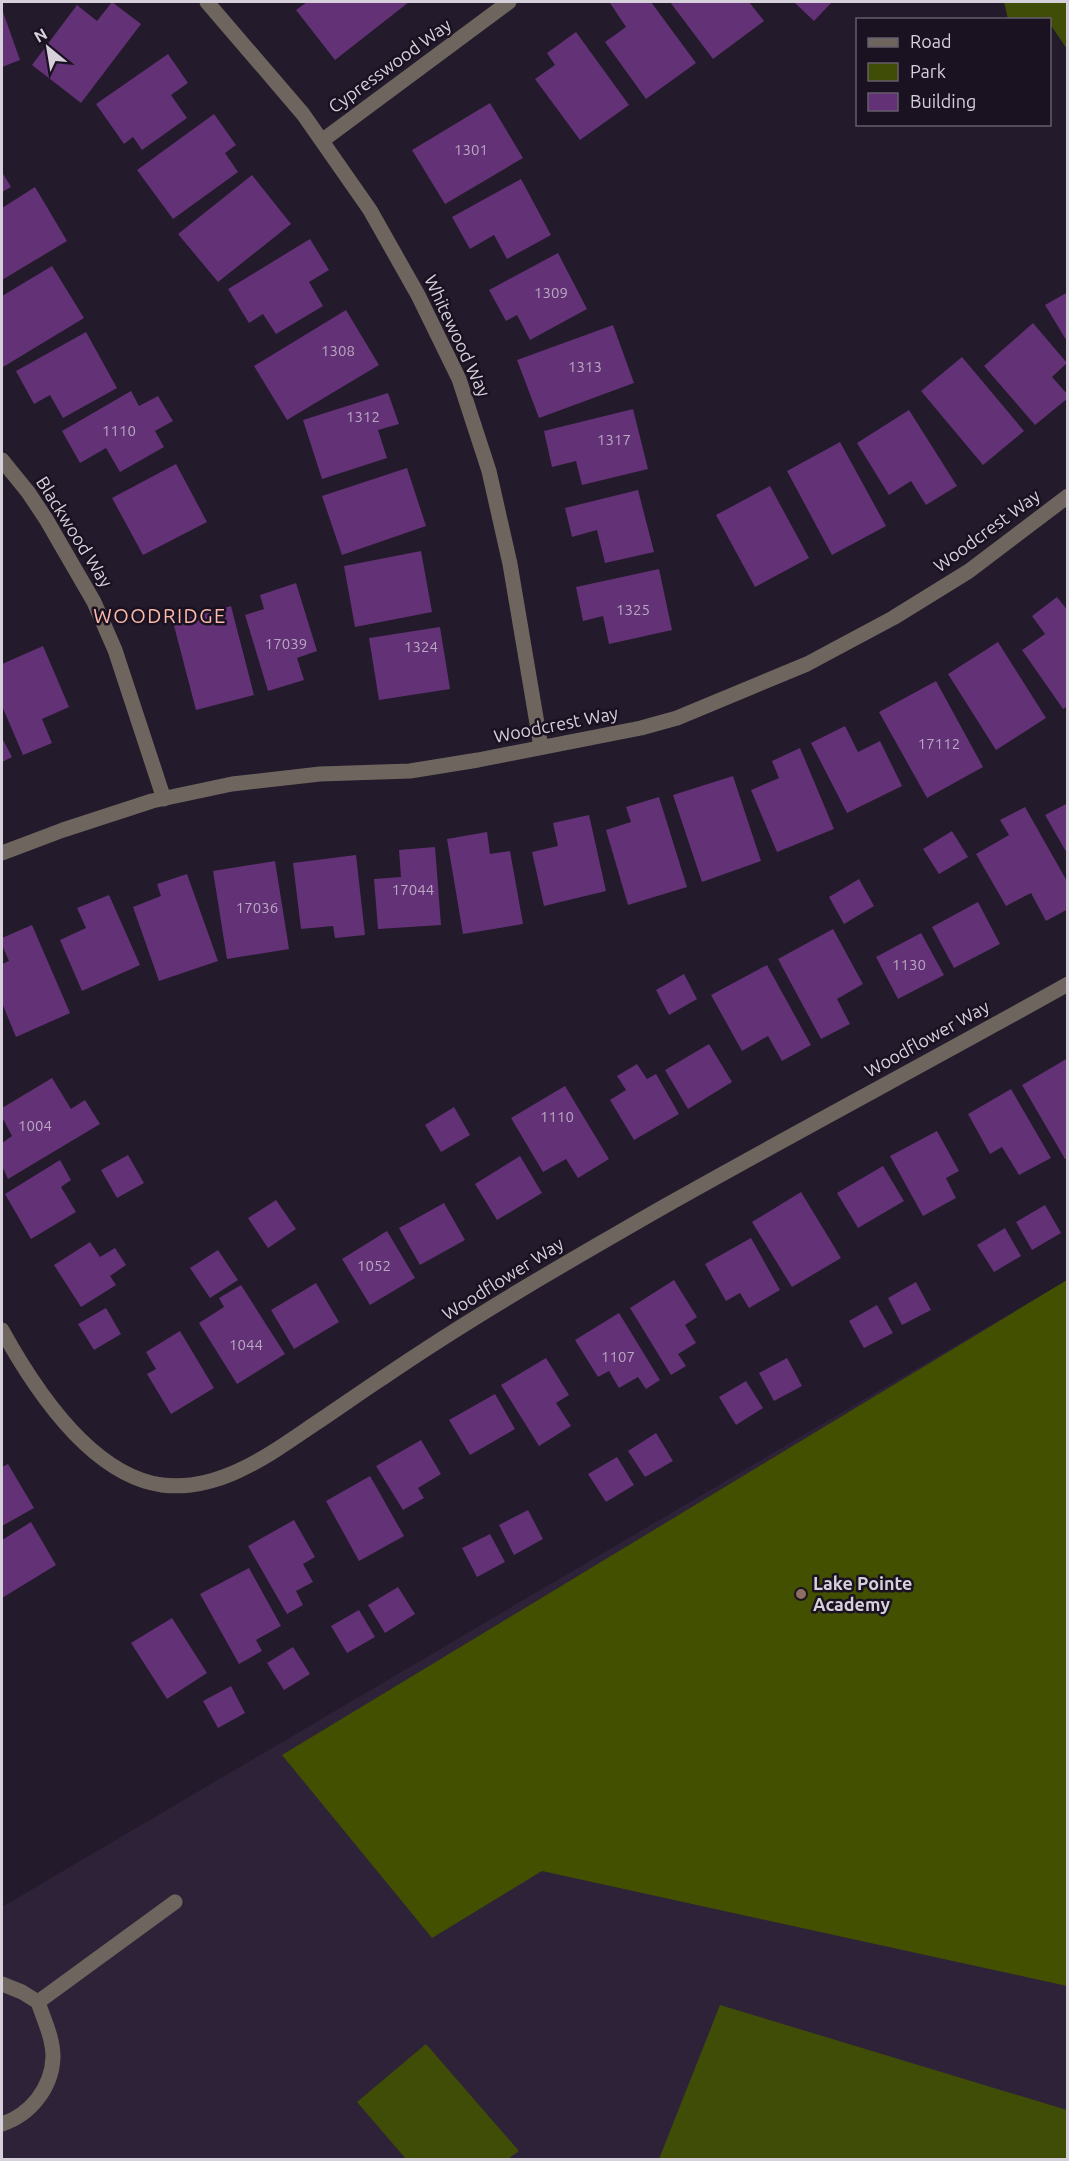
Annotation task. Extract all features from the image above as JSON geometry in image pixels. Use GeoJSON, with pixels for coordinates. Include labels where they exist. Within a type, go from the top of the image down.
{"type":"FeatureCollection","features":[{"type":"Feature","properties":{"kind":"street","name":"Whitewood Way"},"geometry":{"type":"LineString","coordinates":[[207,2],[303,114],[322,140],[370,210],[446,350],[469,404],[489,471],[510,564],[541,747]]}},
{"type":"Feature","properties":{"kind":"street","name":"Cypresswood Way"},"geometry":{"type":"LineString","coordinates":[[322,140],[509,2]]}},
{"type":"Feature","properties":{"kind":"street","name":"Blackwood Way"},"geometry":{"type":"LineString","coordinates":[[2,460],[46,519],[94,602],[115,650],[164,799]]}},
{"type":"Feature","properties":{"kind":"street","name":"Woodcrest Way"},"geometry":{"type":"LineString","coordinates":[[2,853],[63,830],[164,799],[232,784],[320,774],[410,771],[641,728],[677,718],[807,664],[893,618],[969,571],[1068,496]]}},
{"type":"Feature","properties":{"kind":"street","name":"Woodflower Way"},"geometry":{"type":"LineString","coordinates":[[2,1330],[21,1364],[49,1402],[104,1461],[133,1477],[162,1485],[215,1480],[262,1460],[390,1373],[556,1268],[779,1142],[1068,984]]}},
{"type":"Feature","properties":{"kind":"street"},"geometry":{"type":"LineString","coordinates":[[38,2002],[175,1902]]}},
{"type":"Feature","properties":{"kind":"street"},"geometry":{"type":"LineString","coordinates":[[2,1984],[38,2002],[49,2033],[53,2057],[48,2085],[33,2105],[13,2121],[2,2124]]}},
{"type":"Feature","properties":{"kind":"shaded area","name":"Lake Pointe Academy"},"geometry":{"type":"Polygon","coordinates":[[[1067,1280],[1067,2159],[2,2159],[2,1907],[1067,1280]]]}},
{"type":"Feature","properties":{"kind":"green space"},"geometry":{"type":"Polygon","coordinates":[[[1004,2],[1067,2],[1067,49],[1051,26],[1051,18],[1008,18],[1004,2]]]}},
{"type":"Feature","properties":{"kind":"green space"},"geometry":{"type":"Polygon","coordinates":[[[1067,1280],[1067,1986],[542,1871],[432,1938],[282,1755],[1067,1280]]]}},
{"type":"Feature","properties":{"kind":"green space"},"geometry":{"type":"Polygon","coordinates":[[[720,2005],[1067,2110],[1067,2159],[659,2159],[720,2005]]]}},
{"type":"Feature","properties":{"kind":"green space"},"geometry":{"type":"Polygon","coordinates":[[[426,2044],[519,2151],[508,2159],[406,2159],[357,2102],[426,2044]]]}},
{"type":"Feature","properties":{"kind":"building"},"geometry":{"type":"Polygon","coordinates":[[[112,2],[141,24],[81,103],[32,65],[77,5],[97,21],[112,2]]]}},
{"type":"Feature","properties":{"kind":"building"},"geometry":{"type":"Polygon","coordinates":[[[307,2],[409,2],[335,60],[296,10],[307,2]]]}},
{"type":"Feature","properties":{"kind":"building"},"geometry":{"type":"Polygon","coordinates":[[[651,2],[696,63],[646,99],[605,42],[626,27],[610,3],[651,2]]]}},
{"type":"Feature","properties":{"kind":"building"},"geometry":{"type":"Polygon","coordinates":[[[670,2],[749,2],[764,21],[713,59],[670,2]]]}},
{"type":"Feature","properties":{"kind":"building"},"geometry":{"type":"Polygon","coordinates":[[[794,2],[832,2],[814,21],[794,2]]]}},
{"type":"Feature","properties":{"kind":"building"},"geometry":{"type":"Polygon","coordinates":[[[2,9],[20,60],[2,67],[2,9]]]}},
{"type":"Feature","properties":{"kind":"building"},"geometry":{"type":"Polygon","coordinates":[[[576,32],[629,105],[580,140],[535,79],[555,65],[547,53],[576,32]]]}},
{"type":"Feature","properties":{"kind":"building"},"geometry":{"type":"Polygon","coordinates":[[[168,54],[188,83],[171,95],[187,118],[142,150],[133,137],[124,144],[96,104],[168,54]]]}},
{"type":"Feature","properties":{"kind":"building"},"geometry":{"type":"Polygon","coordinates":[[[490,103],[523,158],[445,204],[412,150],[490,103]]]}},
{"type":"Feature","properties":{"kind":"building"},"geometry":{"type":"Polygon","coordinates":[[[214,114],[236,145],[225,153],[238,172],[173,219],[137,170],[214,114]]]}},
{"type":"Feature","properties":{"kind":"building"},"geometry":{"type":"Polygon","coordinates":[[[2,172],[11,187],[2,192],[2,172]]]}},
{"type":"Feature","properties":{"kind":"building"},"geometry":{"type":"Polygon","coordinates":[[[252,175],[291,224],[218,282],[178,234],[252,175]]]}},
{"type":"Feature","properties":{"kind":"building"},"geometry":{"type":"Polygon","coordinates":[[[521,179],[551,235],[507,259],[494,235],[470,249],[452,217],[521,179]]]}},
{"type":"Feature","properties":{"kind":"building"},"geometry":{"type":"Polygon","coordinates":[[[35,187],[67,241],[2,280],[2,208],[35,187]]]}},
{"type":"Feature","properties":{"kind":"building"},"geometry":{"type":"Polygon","coordinates":[[[310,239],[329,270],[309,282],[323,306],[276,334],[263,314],[249,323],[228,289],[310,239]]]}},
{"type":"Feature","properties":{"kind":"building"},"geometry":{"type":"Polygon","coordinates":[[[558,253],[587,309],[530,340],[517,315],[506,321],[489,290],[558,253]]]}},
{"type":"Feature","properties":{"kind":"building"},"geometry":{"type":"Polygon","coordinates":[[[52,266],[84,318],[3,367],[2,296],[52,266]]]}},
{"type":"Feature","properties":{"kind":"building"},"geometry":{"type":"Polygon","coordinates":[[[1068,292],[1068,343],[1045,305],[1068,292]]]}},
{"type":"Feature","properties":{"kind":"building"},"geometry":{"type":"Polygon","coordinates":[[[346,310],[379,365],[287,420],[254,366],[346,310]]]}},
{"type":"Feature","properties":{"kind":"building"},"geometry":{"type":"Polygon","coordinates":[[[1033,323],[1067,363],[1052,377],[1068,395],[1068,398],[1035,425],[984,366],[1033,323]]]}},
{"type":"Feature","properties":{"kind":"building"},"geometry":{"type":"Polygon","coordinates":[[[613,325],[634,383],[539,418],[517,360],[613,325]]]}},
{"type":"Feature","properties":{"kind":"building"},"geometry":{"type":"Polygon","coordinates":[[[86,332],[117,388],[63,418],[50,395],[34,404],[16,371],[86,332]]]}},
{"type":"Feature","properties":{"kind":"building"},"geometry":{"type":"Polygon","coordinates":[[[962,357],[1024,431],[983,465],[921,391],[962,357]]]}},
{"type":"Feature","properties":{"kind":"building"},"geometry":{"type":"Polygon","coordinates":[[[131,391],[139,406],[158,396],[173,421],[155,431],[164,447],[120,472],[106,448],[80,463],[62,431],[131,391]]]}},
{"type":"Feature","properties":{"kind":"building"},"geometry":{"type":"Polygon","coordinates":[[[388,393],[399,424],[378,430],[387,458],[322,479],[303,420],[388,393]]]}},
{"type":"Feature","properties":{"kind":"building"},"geometry":{"type":"Polygon","coordinates":[[[633,409],[648,469],[582,485],[576,461],[552,467],[544,431],[633,409]]]}},
{"type":"Feature","properties":{"kind":"building"},"geometry":{"type":"Polygon","coordinates":[[[909,410],[957,486],[926,505],[911,481],[889,495],[857,443],[909,410]]]}},
{"type":"Feature","properties":{"kind":"building"},"geometry":{"type":"Polygon","coordinates":[[[840,442],[886,526],[832,555],[787,471],[840,442]]]}},
{"type":"Feature","properties":{"kind":"building"},"geometry":{"type":"Polygon","coordinates":[[[176,464],[207,522],[143,555],[112,498],[176,464]]]}},
{"type":"Feature","properties":{"kind":"building"},"geometry":{"type":"Polygon","coordinates":[[[407,468],[426,526],[342,555],[322,496],[407,468]]]}},
{"type":"Feature","properties":{"kind":"building"},"geometry":{"type":"Polygon","coordinates":[[[770,486],[809,558],[755,587],[716,515],[770,486]]]}},
{"type":"Feature","properties":{"kind":"building"},"geometry":{"type":"Polygon","coordinates":[[[638,490],[654,552],[605,563],[597,530],[572,537],[565,508],[638,490]]]}},
{"type":"Feature","properties":{"kind":"building"},"geometry":{"type":"Polygon","coordinates":[[[421,551],[432,612],[355,627],[344,566],[421,551]]]}},
{"type":"Feature","properties":{"kind":"building"},"geometry":{"type":"Polygon","coordinates":[[[659,569],[672,630],[609,644],[603,616],[583,621],[576,587],[659,569]]]}},
{"type":"Feature","properties":{"kind":"building"},"geometry":{"type":"Polygon","coordinates":[[[296,583],[317,651],[297,658],[304,680],[268,691],[245,615],[264,609],[260,595],[296,583]]]}},
{"type":"Feature","properties":{"kind":"building"},"geometry":{"type":"Polygon","coordinates":[[[1057,597],[1068,611],[1068,706],[1063,709],[1022,650],[1045,634],[1032,616],[1057,597]]]}},
{"type":"Feature","properties":{"kind":"building"},"geometry":{"type":"Polygon","coordinates":[[[231,606],[254,695],[196,710],[173,622],[231,606]]]}},
{"type":"Feature","properties":{"kind":"building"},"geometry":{"type":"Polygon","coordinates":[[[440,627],[450,689],[379,700],[369,638],[440,627]]]}},
{"type":"Feature","properties":{"kind":"building"},"geometry":{"type":"Polygon","coordinates":[[[998,642],[1046,718],[996,750],[948,674],[998,642]]]}},
{"type":"Feature","properties":{"kind":"building"},"geometry":{"type":"Polygon","coordinates":[[[43,646],[69,707],[42,719],[52,743],[23,755],[2,706],[2,664],[43,646]]]}},
{"type":"Feature","properties":{"kind":"building"},"geometry":{"type":"Polygon","coordinates":[[[936,681],[983,767],[927,798],[879,712],[936,681]]]}},
{"type":"Feature","properties":{"kind":"building"},"geometry":{"type":"Polygon","coordinates":[[[845,726],[858,752],[880,741],[902,786],[847,813],[811,743],[845,726]]]}},
{"type":"Feature","properties":{"kind":"building"},"geometry":{"type":"Polygon","coordinates":[[[2,738],[12,757],[2,762],[2,738]]]}},
{"type":"Feature","properties":{"kind":"building"},"geometry":{"type":"Polygon","coordinates":[[[800,748],[834,829],[777,852],[751,790],[779,778],[772,761],[800,748]]]}},
{"type":"Feature","properties":{"kind":"building"},"geometry":{"type":"Polygon","coordinates":[[[733,776],[761,861],[702,882],[673,795],[733,776]]]}},
{"type":"Feature","properties":{"kind":"building"},"geometry":{"type":"Polygon","coordinates":[[[659,797],[687,887],[628,905],[606,830],[631,822],[626,807],[659,797]]]}},
{"type":"Feature","properties":{"kind":"building"},"geometry":{"type":"Polygon","coordinates":[[[1068,803],[1068,855],[1045,815],[1068,803]]]}},
{"type":"Feature","properties":{"kind":"building"},"geometry":{"type":"Polygon","coordinates":[[[1025,807],[1068,883],[1068,909],[1046,921],[1031,893],[1006,906],[976,854],[1009,835],[1000,820],[1025,807]]]}},
{"type":"Feature","properties":{"kind":"building"},"geometry":{"type":"Polygon","coordinates":[[[589,815],[606,891],[544,906],[532,852],[558,846],[553,823],[589,815]]]}},
{"type":"Feature","properties":{"kind":"building"},"geometry":{"type":"Polygon","coordinates":[[[952,831],[968,857],[939,874],[923,849],[952,831]]]}},
{"type":"Feature","properties":{"kind":"building"},"geometry":{"type":"Polygon","coordinates":[[[487,832],[490,854],[510,851],[523,924],[463,934],[447,839],[487,832]]]}},
{"type":"Feature","properties":{"kind":"building"},"geometry":{"type":"Polygon","coordinates":[[[435,847],[441,925],[378,929],[374,879],[401,877],[399,850],[435,847]]]}},
{"type":"Feature","properties":{"kind":"building"},"geometry":{"type":"Polygon","coordinates":[[[356,855],[365,935],[335,938],[333,926],[301,929],[293,863],[356,855]]]}},
{"type":"Feature","properties":{"kind":"building"},"geometry":{"type":"Polygon","coordinates":[[[275,861],[289,949],[227,959],[213,871],[275,861]]]}},
{"type":"Feature","properties":{"kind":"building"},"geometry":{"type":"Polygon","coordinates":[[[187,874],[218,961],[159,981],[133,907],[161,896],[157,884],[187,874]]]}},
{"type":"Feature","properties":{"kind":"building"},"geometry":{"type":"Polygon","coordinates":[[[859,879],[874,906],[844,924],[829,897],[859,879]]]}},
{"type":"Feature","properties":{"kind":"building"},"geometry":{"type":"Polygon","coordinates":[[[109,895],[140,965],[82,991],[60,940],[86,928],[77,908],[109,895]]]}},
{"type":"Feature","properties":{"kind":"building"},"geometry":{"type":"Polygon","coordinates":[[[978,902],[1000,944],[954,968],[932,927],[978,902]]]}},
{"type":"Feature","properties":{"kind":"building"},"geometry":{"type":"Polygon","coordinates":[[[32,925],[70,1013],[16,1037],[2,1003],[2,964],[9,961],[2,945],[2,938],[32,925]]]}},
{"type":"Feature","properties":{"kind":"building"},"geometry":{"type":"Polygon","coordinates":[[[833,929],[863,984],[837,999],[850,1024],[821,1039],[778,959],[833,929]]]}},
{"type":"Feature","properties":{"kind":"building"},"geometry":{"type":"Polygon","coordinates":[[[921,933],[944,975],[898,999],[876,957],[921,933]]]}},
{"type":"Feature","properties":{"kind":"building"},"geometry":{"type":"Polygon","coordinates":[[[767,965],[811,1045],[782,1061],[768,1036],[742,1051],[711,995],[767,965]]]}},
{"type":"Feature","properties":{"kind":"building"},"geometry":{"type":"Polygon","coordinates":[[[684,974],[697,999],[669,1015],[656,990],[684,974]]]}},
{"type":"Feature","properties":{"kind":"building"},"geometry":{"type":"Polygon","coordinates":[[[709,1044],[732,1082],[688,1109],[665,1070],[709,1044]]]}},
{"type":"Feature","properties":{"kind":"building"},"geometry":{"type":"Polygon","coordinates":[[[1068,1058],[1068,1158],[1065,1159],[1022,1085],[1068,1058]]]}},
{"type":"Feature","properties":{"kind":"building"},"geometry":{"type":"Polygon","coordinates":[[[637,1064],[647,1079],[656,1074],[679,1114],[634,1140],[610,1100],[626,1090],[617,1076],[637,1064]]]}},
{"type":"Feature","properties":{"kind":"building"},"geometry":{"type":"Polygon","coordinates":[[[52,1078],[71,1109],[85,1100],[100,1124],[8,1179],[2,1166],[2,1143],[12,1136],[2,1117],[2,1108],[52,1078]]]}},
{"type":"Feature","properties":{"kind":"building"},"geometry":{"type":"Polygon","coordinates":[[[565,1086],[609,1159],[578,1178],[566,1159],[543,1172],[511,1118],[565,1086]]]}},
{"type":"Feature","properties":{"kind":"building"},"geometry":{"type":"Polygon","coordinates":[[[1011,1089],[1051,1158],[1019,1175],[1002,1147],[990,1154],[968,1114],[1011,1089]]]}},
{"type":"Feature","properties":{"kind":"building"},"geometry":{"type":"Polygon","coordinates":[[[454,1107],[470,1135],[441,1152],[425,1125],[454,1107]]]}},
{"type":"Feature","properties":{"kind":"building"},"geometry":{"type":"Polygon","coordinates":[[[937,1131],[959,1171],[946,1178],[956,1198],[923,1216],[890,1156],[937,1131]]]}},
{"type":"Feature","properties":{"kind":"building"},"geometry":{"type":"Polygon","coordinates":[[[128,1155],[144,1183],[117,1198],[101,1170],[128,1155]]]}},
{"type":"Feature","properties":{"kind":"building"},"geometry":{"type":"Polygon","coordinates":[[[520,1156],[542,1193],[497,1220],[475,1184],[520,1156]]]}},
{"type":"Feature","properties":{"kind":"building"},"geometry":{"type":"Polygon","coordinates":[[[60,1160],[71,1180],[61,1187],[76,1212],[31,1239],[5,1194],[60,1160]]]}},
{"type":"Feature","properties":{"kind":"building"},"geometry":{"type":"Polygon","coordinates":[[[883,1166],[904,1201],[858,1228],[837,1193],[883,1166]]]}},
{"type":"Feature","properties":{"kind":"building"},"geometry":{"type":"Polygon","coordinates":[[[801,1192],[841,1258],[792,1287],[752,1222],[801,1192]]]}},
{"type":"Feature","properties":{"kind":"building"},"geometry":{"type":"Polygon","coordinates":[[[276,1200],[296,1229],[268,1248],[248,1218],[276,1200]]]}},
{"type":"Feature","properties":{"kind":"building"},"geometry":{"type":"Polygon","coordinates":[[[444,1203],[465,1240],[420,1265],[399,1228],[444,1203]]]}},
{"type":"Feature","properties":{"kind":"building"},"geometry":{"type":"Polygon","coordinates":[[[1045,1205],[1061,1233],[1032,1250],[1016,1222],[1045,1205]]]}},
{"type":"Feature","properties":{"kind":"building"},"geometry":{"type":"Polygon","coordinates":[[[1005,1228],[1021,1256],[994,1272],[977,1245],[1005,1228]]]}},
{"type":"Feature","properties":{"kind":"building"},"geometry":{"type":"Polygon","coordinates":[[[387,1231],[415,1278],[370,1305],[342,1259],[387,1231]]]}},
{"type":"Feature","properties":{"kind":"building"},"geometry":{"type":"Polygon","coordinates":[[[751,1238],[780,1290],[749,1308],[740,1293],[726,1301],[705,1264],[751,1238]]]}},
{"type":"Feature","properties":{"kind":"building"},"geometry":{"type":"Polygon","coordinates":[[[90,1242],[100,1257],[115,1248],[126,1265],[110,1276],[116,1285],[81,1307],[54,1265],[90,1242]]]}},
{"type":"Feature","properties":{"kind":"building"},"geometry":{"type":"Polygon","coordinates":[[[218,1250],[238,1280],[210,1298],[190,1268],[218,1250]]]}},
{"type":"Feature","properties":{"kind":"building"},"geometry":{"type":"Polygon","coordinates":[[[674,1280],[697,1317],[685,1325],[696,1343],[678,1354],[686,1366],[671,1375],[630,1308],[674,1280]]]}},
{"type":"Feature","properties":{"kind":"building"},"geometry":{"type":"Polygon","coordinates":[[[916,1282],[931,1310],[902,1325],[888,1298],[916,1282]]]}},
{"type":"Feature","properties":{"kind":"building"},"geometry":{"type":"Polygon","coordinates":[[[316,1283],[339,1322],[294,1349],[271,1310],[316,1283]]]}},
{"type":"Feature","properties":{"kind":"building"},"geometry":{"type":"Polygon","coordinates":[[[241,1285],[285,1354],[237,1384],[199,1323],[224,1307],[219,1298],[241,1285]]]}},
{"type":"Feature","properties":{"kind":"building"},"geometry":{"type":"Polygon","coordinates":[[[877,1305],[893,1333],[864,1348],[849,1321],[877,1305]]]}},
{"type":"Feature","properties":{"kind":"building"},"geometry":{"type":"Polygon","coordinates":[[[106,1308],[121,1334],[94,1350],[78,1324],[106,1308]]]}},
{"type":"Feature","properties":{"kind":"building"},"geometry":{"type":"Polygon","coordinates":[[[619,1313],[660,1380],[646,1389],[638,1377],[619,1388],[609,1371],[598,1377],[575,1340],[619,1313]]]}},
{"type":"Feature","properties":{"kind":"building"},"geometry":{"type":"Polygon","coordinates":[[[180,1331],[214,1388],[171,1414],[147,1374],[156,1369],[146,1352],[180,1331]]]}},
{"type":"Feature","properties":{"kind":"building"},"geometry":{"type":"Polygon","coordinates":[[[546,1358],[569,1395],[556,1403],[571,1426],[539,1446],[501,1385],[546,1358]]]}},
{"type":"Feature","properties":{"kind":"building"},"geometry":{"type":"Polygon","coordinates":[[[787,1358],[802,1386],[774,1401],[759,1373],[787,1358]]]}},
{"type":"Feature","properties":{"kind":"building"},"geometry":{"type":"Polygon","coordinates":[[[746,1381],[763,1408],[736,1425],[719,1397],[746,1381]]]}},
{"type":"Feature","properties":{"kind":"building"},"geometry":{"type":"Polygon","coordinates":[[[495,1394],[515,1429],[470,1455],[449,1420],[495,1394]]]}},
{"type":"Feature","properties":{"kind":"building"},"geometry":{"type":"Polygon","coordinates":[[[656,1433],[673,1461],[645,1477],[628,1451],[656,1433]]]}},
{"type":"Feature","properties":{"kind":"building"},"geometry":{"type":"Polygon","coordinates":[[[421,1440],[441,1474],[418,1488],[424,1498],[403,1510],[376,1466],[421,1440]]]}},
{"type":"Feature","properties":{"kind":"building"},"geometry":{"type":"Polygon","coordinates":[[[617,1457],[634,1485],[606,1502],[588,1474],[617,1457]]]}},
{"type":"Feature","properties":{"kind":"building"},"geometry":{"type":"Polygon","coordinates":[[[8,1464],[34,1508],[2,1526],[2,1467],[8,1464]]]}},
{"type":"Feature","properties":{"kind":"building"},"geometry":{"type":"Polygon","coordinates":[[[370,1476],[404,1536],[359,1561],[326,1501],[370,1476]]]}},
{"type":"Feature","properties":{"kind":"building"},"geometry":{"type":"Polygon","coordinates":[[[528,1510],[543,1539],[514,1555],[499,1525],[528,1510]]]}},
{"type":"Feature","properties":{"kind":"building"},"geometry":{"type":"Polygon","coordinates":[[[294,1520],[315,1557],[303,1564],[313,1582],[296,1591],[303,1605],[287,1614],[248,1546],[294,1520]]]}},
{"type":"Feature","properties":{"kind":"building"},"geometry":{"type":"Polygon","coordinates":[[[31,1522],[56,1565],[2,1598],[2,1540],[31,1522]]]}},
{"type":"Feature","properties":{"kind":"building"},"geometry":{"type":"Polygon","coordinates":[[[490,1534],[505,1562],[477,1577],[462,1548],[490,1534]]]}},
{"type":"Feature","properties":{"kind":"building"},"geometry":{"type":"Polygon","coordinates":[[[249,1568],[281,1626],[256,1640],[262,1651],[239,1664],[200,1594],[249,1568]]]}},
{"type":"Feature","properties":{"kind":"building"},"geometry":{"type":"Polygon","coordinates":[[[398,1587],[415,1614],[385,1633],[368,1605],[398,1587]]]}},
{"type":"Feature","properties":{"kind":"building"},"geometry":{"type":"Polygon","coordinates":[[[359,1610],[375,1637],[347,1653],[331,1626],[359,1610]]]}},
{"type":"Feature","properties":{"kind":"building"},"geometry":{"type":"Polygon","coordinates":[[[172,1618],[207,1673],[167,1699],[131,1643],[172,1618]]]}},
{"type":"Feature","properties":{"kind":"building"},"geometry":{"type":"Polygon","coordinates":[[[293,1647],[310,1674],[284,1690],[267,1663],[293,1647]]]}},
{"type":"Feature","properties":{"kind":"building"},"geometry":{"type":"Polygon","coordinates":[[[231,1686],[245,1713],[218,1728],[203,1701],[231,1686]]]}},
{"type":"Feature","properties":{"kind":"place","name":"Lake Pointe Academy"},"geometry":{"type":"Point","coordinates":[801,1594]}},
{"type":"Feature","properties":{"kind":"district","name":"WOODRIDGE"},"geometry":{"type":"Point","coordinates":[160,616]}}]}
